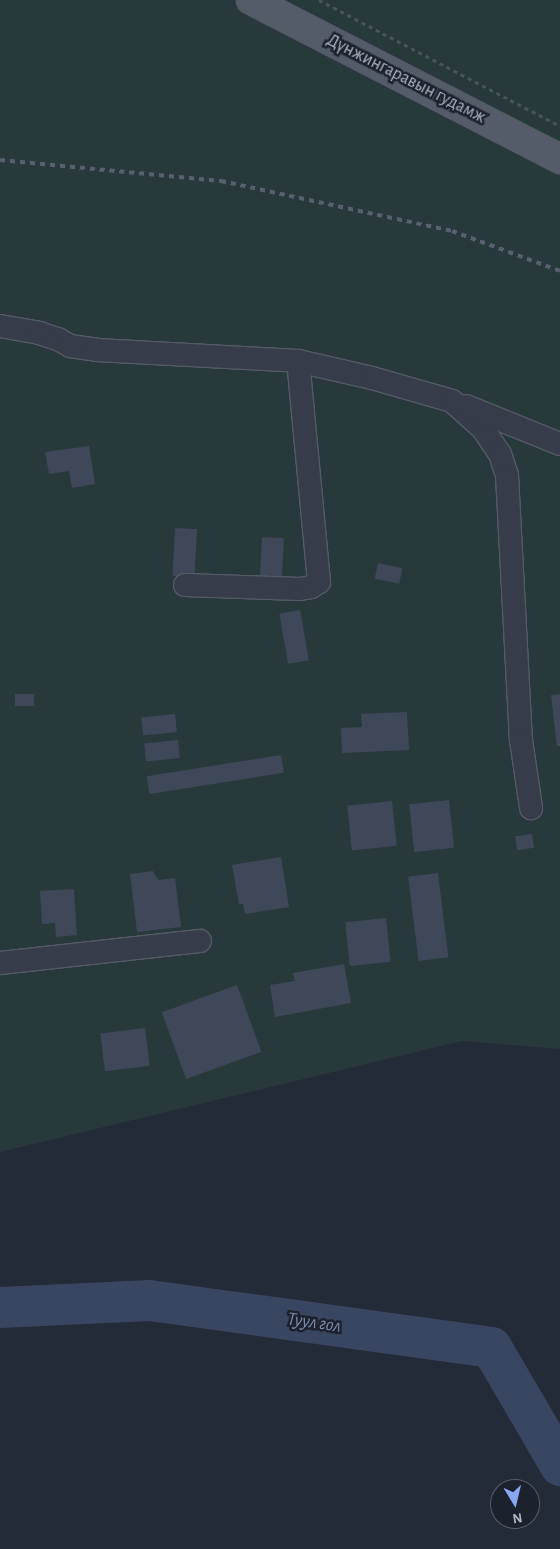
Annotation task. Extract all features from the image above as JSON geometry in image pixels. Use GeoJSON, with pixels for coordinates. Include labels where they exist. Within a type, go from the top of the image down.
{"type":"FeatureCollection","features":[{"type":"Feature","properties":{"kind":"main road","name":"Дүнжингаравын гудамж"},"geometry":{"type":"LineString","coordinates":[[252,0],[560,159]]}},
{"type":"Feature","properties":{"kind":"street"},"geometry":{"type":"LineString","coordinates":[[0,326],[40,333],[58,339],[70,346],[97,350],[298,361],[372,378],[452,401],[560,444]]}},
{"type":"Feature","properties":{"kind":"street"},"geometry":{"type":"LineString","coordinates":[[184,585],[300,589],[311,587],[319,582],[298,361]]}},
{"type":"Feature","properties":{"kind":"street"},"geometry":{"type":"LineString","coordinates":[[452,401],[483,429],[493,442],[507,475],[521,740],[531,808]]}},
{"type":"Feature","properties":{"kind":"street"},"geometry":{"type":"LineString","coordinates":[[0,963],[200,941]]}},
{"type":"Feature","properties":{"kind":"path"},"geometry":{"type":"LineString","coordinates":[[318,0],[560,126]]}},
{"type":"Feature","properties":{"kind":"shaded area"},"geometry":{"type":"Polygon","coordinates":[[[0,0],[560,0],[560,1049],[462,1041],[0,1152],[0,0]]]}},
{"type":"Feature","properties":{"kind":"building"},"geometry":{"type":"Polygon","coordinates":[[[89,446],[95,484],[72,488],[69,471],[49,474],[45,452],[89,446]]]}},
{"type":"Feature","properties":{"kind":"building"},"geometry":{"type":"Polygon","coordinates":[[[175,528],[197,529],[194,577],[172,576],[175,528]]]}},
{"type":"Feature","properties":{"kind":"building"},"geometry":{"type":"Polygon","coordinates":[[[262,537],[284,538],[282,585],[260,584],[262,537]]]}},
{"type":"Feature","properties":{"kind":"building"},"geometry":{"type":"Polygon","coordinates":[[[378,563],[402,568],[399,584],[375,579],[378,563]]]}},
{"type":"Feature","properties":{"kind":"building"},"geometry":{"type":"Polygon","coordinates":[[[300,610],[309,660],[288,664],[279,614],[300,610]]]}},
{"type":"Feature","properties":{"kind":"building"},"geometry":{"type":"Polygon","coordinates":[[[15,694],[34,694],[34,706],[15,706],[15,694]]]}},
{"type":"Feature","properties":{"kind":"building"},"geometry":{"type":"Polygon","coordinates":[[[560,694],[560,746],[557,746],[551,695],[560,694]]]}},
{"type":"Feature","properties":{"kind":"building"},"geometry":{"type":"Polygon","coordinates":[[[407,712],[409,750],[342,753],[341,728],[362,727],[361,714],[407,712]]]}},
{"type":"Feature","properties":{"kind":"building"},"geometry":{"type":"Polygon","coordinates":[[[175,714],[177,732],[143,735],[141,718],[175,714]]]}},
{"type":"Feature","properties":{"kind":"building"},"geometry":{"type":"Polygon","coordinates":[[[178,740],[180,758],[146,761],[144,744],[178,740]]]}},
{"type":"Feature","properties":{"kind":"building"},"geometry":{"type":"Polygon","coordinates":[[[281,755],[284,773],[149,794],[147,776],[281,755]]]}},
{"type":"Feature","properties":{"kind":"building"},"geometry":{"type":"Polygon","coordinates":[[[449,800],[454,848],[414,852],[409,804],[449,800]]]}},
{"type":"Feature","properties":{"kind":"building"},"geometry":{"type":"Polygon","coordinates":[[[392,801],[397,846],[352,850],[347,806],[392,801]]]}},
{"type":"Feature","properties":{"kind":"building"},"geometry":{"type":"Polygon","coordinates":[[[532,834],[534,848],[517,850],[515,836],[532,834]]]}},
{"type":"Feature","properties":{"kind":"building"},"geometry":{"type":"Polygon","coordinates":[[[281,857],[289,907],[245,914],[243,904],[239,904],[232,865],[281,857]]]}},
{"type":"Feature","properties":{"kind":"building"},"geometry":{"type":"Polygon","coordinates":[[[153,871],[158,880],[175,878],[181,927],[137,932],[130,874],[153,871]]]}},
{"type":"Feature","properties":{"kind":"building"},"geometry":{"type":"Polygon","coordinates":[[[438,873],[448,957],[419,961],[408,877],[438,873]]]}},
{"type":"Feature","properties":{"kind":"building"},"geometry":{"type":"Polygon","coordinates":[[[74,889],[77,935],[56,937],[55,923],[42,924],[40,891],[74,889]]]}},
{"type":"Feature","properties":{"kind":"building"},"geometry":{"type":"Polygon","coordinates":[[[386,918],[391,962],[350,966],[345,922],[386,918]]]}},
{"type":"Feature","properties":{"kind":"building"},"geometry":{"type":"Polygon","coordinates":[[[344,964],[351,1003],[275,1017],[270,985],[295,981],[293,973],[344,964]]]}},
{"type":"Feature","properties":{"kind":"building"},"geometry":{"type":"Polygon","coordinates":[[[237,985],[261,1052],[186,1079],[162,1012],[237,985]]]}},
{"type":"Feature","properties":{"kind":"building"},"geometry":{"type":"Polygon","coordinates":[[[145,1028],[150,1066],[105,1071],[100,1033],[145,1028]]]}},
{"type":"Feature","properties":{"kind":"waterway","name":"Туул гол"},"geometry":{"type":"LineString","coordinates":[[0,1307],[149,1300],[491,1347],[560,1465]]}},
{"type":"Feature","properties":{"kind":"railway"},"geometry":{"type":"LineString","coordinates":[[0,160],[221,181],[452,231],[560,271]]}}]}
